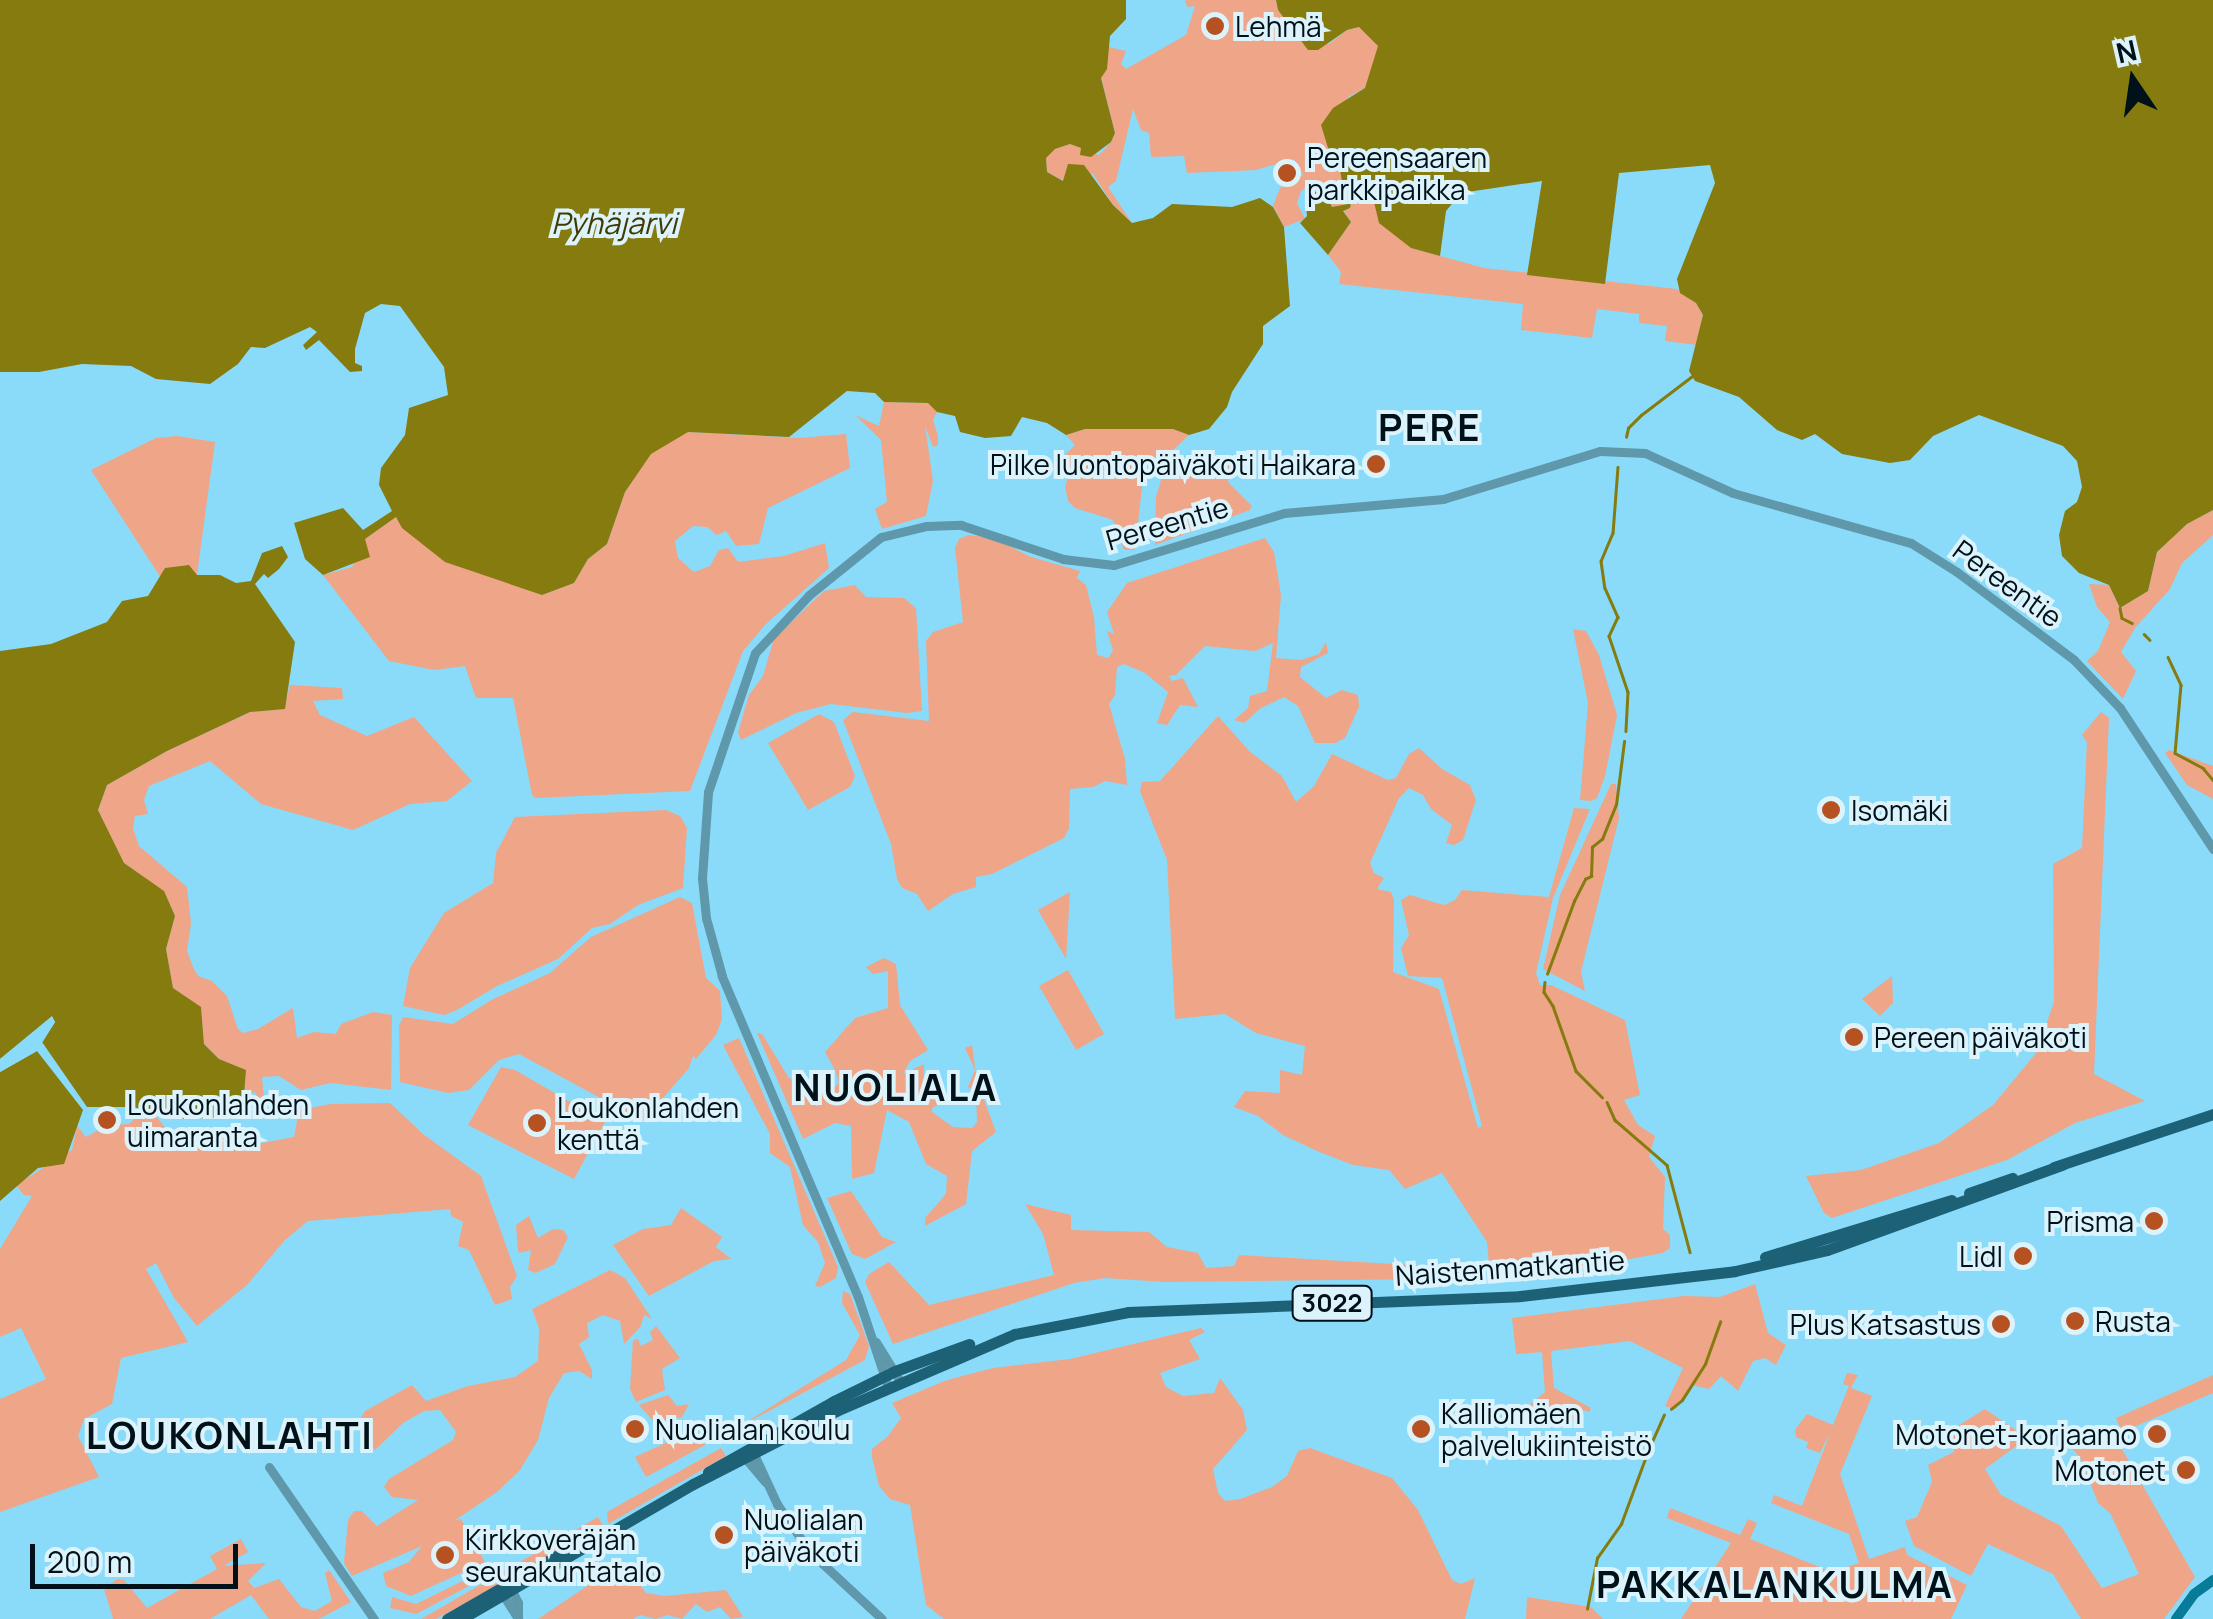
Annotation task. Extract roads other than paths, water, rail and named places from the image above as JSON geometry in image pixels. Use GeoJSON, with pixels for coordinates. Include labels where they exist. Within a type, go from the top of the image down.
{"type":"FeatureCollection","features":[{"type":"Feature","properties":{"kind":"main road","name":"Naistenmatkantie"},"geometry":{"type":"LineString","coordinates":[[447,1619],[748,1453],[970,1344],[1128,1312],[1504,1297],[1679,1278],[1826,1243],[2213,1117]]}},
{"type":"Feature","properties":{"kind":"main road"},"geometry":{"type":"LineString","coordinates":[[2176,1619],[2194,1594],[2213,1580]]}},
{"type":"Feature","properties":{"kind":"main road","name":"Naistenmatkantie"},"geometry":{"type":"LineString","coordinates":[[460,1619],[506,1588]]}},
{"type":"Feature","properties":{"kind":"street","name":"Pereentie"},"geometry":{"type":"LineString","coordinates":[[892,1379],[722,976],[706,918],[702,858],[712,778],[755,653],[808,595],[866,545],[885,536],[926,526],[961,525],[1063,560],[1114,566],[1284,513],[1443,499],[1600,451],[1644,453],[1732,494],[1911,543],[1957,572],[2064,652],[2120,708],[2213,849]]}},
{"type":"Feature","properties":{"kind":"street"},"geometry":{"type":"LineString","coordinates":[[748,1453],[810,1552],[882,1619]]}},
{"type":"Feature","properties":{"kind":"street"},"geometry":{"type":"LineString","coordinates":[[269,1467],[374,1619]]}},
{"type":"Feature","properties":{"kind":"water","name":"Pyhäjärvi"},"geometry":{"type":"Polygon","coordinates":[[[0,0],[1126,0],[1126,19],[1110,36],[1107,69],[1101,78],[1115,133],[1111,142],[1091,157],[1080,155],[1081,148],[1070,144],[1055,149],[1046,158],[1047,172],[1063,181],[1068,164],[1084,165],[1113,205],[1132,223],[1153,218],[1172,204],[1232,207],[1260,198],[1273,207],[1284,227],[1290,306],[1263,326],[1263,344],[1232,392],[1227,407],[1209,429],[1189,435],[1173,429],[1085,429],[1066,435],[1047,423],[1022,417],[1011,436],[985,438],[960,432],[955,416],[937,412],[928,403],[884,402],[875,393],[847,391],[789,437],[688,432],[651,454],[625,492],[607,544],[588,559],[574,583],[542,595],[445,562],[402,528],[396,517],[365,539],[370,557],[323,575],[305,559],[294,523],[343,508],[363,530],[392,511],[379,485],[381,468],[405,435],[409,408],[448,395],[444,367],[400,306],[381,304],[365,313],[355,349],[355,363],[362,366],[362,371],[350,372],[319,340],[306,350],[303,345],[317,332],[310,327],[265,348],[251,347],[238,364],[210,384],[156,379],[131,366],[82,364],[39,372],[0,372],[0,0]]]}},
{"type":"Feature","properties":{"kind":"water"},"geometry":{"type":"Polygon","coordinates":[[[1276,0],[2213,0],[2213,510],[2187,524],[2157,552],[2148,591],[2120,608],[2109,585],[2079,573],[2062,556],[2059,535],[2065,511],[2077,502],[2082,487],[2077,461],[2063,446],[1979,415],[1933,436],[1910,460],[1890,463],[1842,454],[1815,434],[1802,440],[1777,430],[1739,397],[1695,381],[1689,371],[1703,315],[1696,303],[1680,293],[1677,279],[1715,183],[1710,165],[1619,173],[1605,284],[1527,275],[1542,181],[1461,193],[1446,211],[1440,256],[1411,248],[1379,223],[1374,202],[1352,198],[1350,208],[1343,211],[1351,222],[1328,255],[1300,223],[1307,216],[1306,206],[1314,193],[1323,188],[1332,207],[1348,204],[1347,199],[1337,197],[1342,182],[1339,163],[1336,159],[1326,161],[1329,151],[1321,125],[1333,108],[1365,88],[1378,46],[1359,27],[1347,30],[1318,50],[1308,50],[1278,10],[1276,0]]]}},
{"type":"Feature","properties":{"kind":"water"},"geometry":{"type":"Polygon","coordinates":[[[282,546],[288,557],[268,578],[264,574],[255,584],[295,642],[285,709],[250,712],[167,751],[107,785],[98,810],[124,863],[164,891],[175,916],[166,949],[173,988],[201,1007],[204,1044],[219,1059],[246,1070],[244,1096],[228,1117],[182,1119],[133,1107],[87,1107],[42,1042],[55,1022],[52,1017],[0,1059],[0,651],[51,644],[107,622],[122,601],[148,596],[165,568],[189,565],[197,575],[220,575],[236,583],[251,581],[262,553],[282,546]]]}},
{"type":"Feature","properties":{"kind":"water"},"geometry":{"type":"Polygon","coordinates":[[[37,1051],[83,1110],[64,1164],[38,1168],[0,1201],[0,1072],[37,1051]]]}},
{"type":"Feature","properties":{"kind":"waterway"},"geometry":{"type":"LineString","coordinates":[[1626,437],[1628,428],[1641,415],[1691,377]]}},
{"type":"Feature","properties":{"kind":"waterway"},"geometry":{"type":"LineString","coordinates":[[1618,467],[1613,533],[1601,561],[1605,588],[1618,617],[1609,636],[1628,692],[1626,731]]}},
{"type":"Feature","properties":{"kind":"waterway"},"geometry":{"type":"LineString","coordinates":[[2120,608],[2122,618],[2132,623]]}},
{"type":"Feature","properties":{"kind":"waterway"},"geometry":{"type":"LineString","coordinates":[[2144,634],[2150,640]]}},
{"type":"Feature","properties":{"kind":"waterway"},"geometry":{"type":"LineString","coordinates":[[2168,657],[2181,685],[2175,753],[2203,768],[2213,780]]}},
{"type":"Feature","properties":{"kind":"waterway"},"geometry":{"type":"LineString","coordinates":[[1547,974],[1574,901],[1585,879],[1591,876],[1592,847],[1602,839],[1616,805],[1624,742]]}},
{"type":"Feature","properties":{"kind":"waterway"},"geometry":{"type":"LineString","coordinates":[[1545,982],[1544,992],[1553,1006],[1576,1071],[1602,1097]]}},
{"type":"Feature","properties":{"kind":"waterway"},"geometry":{"type":"LineString","coordinates":[[1607,1102],[1615,1120],[1667,1165],[1690,1252]]}},
{"type":"Feature","properties":{"kind":"waterway"},"geometry":{"type":"LineString","coordinates":[[1671,1409],[1682,1400],[1705,1364],[1720,1322]]}},
{"type":"Feature","properties":{"kind":"waterway"},"geometry":{"type":"LineString","coordinates":[[1650,1446],[1664,1415]]}},
{"type":"Feature","properties":{"kind":"waterway"},"geometry":{"type":"LineString","coordinates":[[1587,1609],[1597,1558],[1621,1524],[1646,1456]]}},
{"type":"Feature","properties":{"kind":"place","name":"Lehmä"},"geometry":{"type":"Point","coordinates":[1215,26]}},
{"type":"Feature","properties":{"kind":"place","name":"Pereensaaren parkkipaikka"},"geometry":{"type":"Point","coordinates":[1287,173]}},
{"type":"Feature","properties":{"kind":"place","name":"Pilke luontopäiväkoti Haikara"},"geometry":{"type":"Point","coordinates":[1376,464]}},
{"type":"Feature","properties":{"kind":"place","name":"Isomäki"},"geometry":{"type":"Point","coordinates":[1831,810]}},
{"type":"Feature","properties":{"kind":"place","name":"Pereen päiväkoti"},"geometry":{"type":"Point","coordinates":[1854,1037]}},
{"type":"Feature","properties":{"kind":"place","name":"Loukonlahden uimaranta"},"geometry":{"type":"Point","coordinates":[107,1120]}},
{"type":"Feature","properties":{"kind":"place","name":"Loukonlahden kenttä"},"geometry":{"type":"Point","coordinates":[537,1123]}},
{"type":"Feature","properties":{"kind":"place","name":"Prisma"},"geometry":{"type":"Point","coordinates":[2154,1221]}},
{"type":"Feature","properties":{"kind":"place","name":"Lidl"},"geometry":{"type":"Point","coordinates":[2023,1256]}},
{"type":"Feature","properties":{"kind":"place","name":"Rusta"},"geometry":{"type":"Point","coordinates":[2075,1321]}},
{"type":"Feature","properties":{"kind":"place","name":"Plus Katsastus"},"geometry":{"type":"Point","coordinates":[2001,1324]}},
{"type":"Feature","properties":{"kind":"place","name":"Nuolialan koulu"},"geometry":{"type":"Point","coordinates":[635,1429]}},
{"type":"Feature","properties":{"kind":"place","name":"Kalliomäen palvelukiinteistö"},"geometry":{"type":"Point","coordinates":[1421,1429]}},
{"type":"Feature","properties":{"kind":"place","name":"Motonet-korjaamo"},"geometry":{"type":"Point","coordinates":[2157,1434]}},
{"type":"Feature","properties":{"kind":"place","name":"Motonet"},"geometry":{"type":"Point","coordinates":[2186,1470]}},
{"type":"Feature","properties":{"kind":"place","name":"Nuolialan päiväkoti"},"geometry":{"type":"Point","coordinates":[724,1535]}},
{"type":"Feature","properties":{"kind":"place","name":"Kirkkoveräjän seurakuntatalo"},"geometry":{"type":"Point","coordinates":[445,1555]}},
{"type":"Feature","properties":{"kind":"district","name":"PERE"},"geometry":{"type":"Point","coordinates":[1430,427]}},
{"type":"Feature","properties":{"kind":"district","name":"NUOLIALA"},"geometry":{"type":"Point","coordinates":[896,1087]}},
{"type":"Feature","properties":{"kind":"district","name":"LOUKONLAHTI"},"geometry":{"type":"Point","coordinates":[230,1435]}},
{"type":"Feature","properties":{"kind":"district","name":"PAKKALANKULMA"},"geometry":{"type":"Point","coordinates":[1775,1584]}}]}
